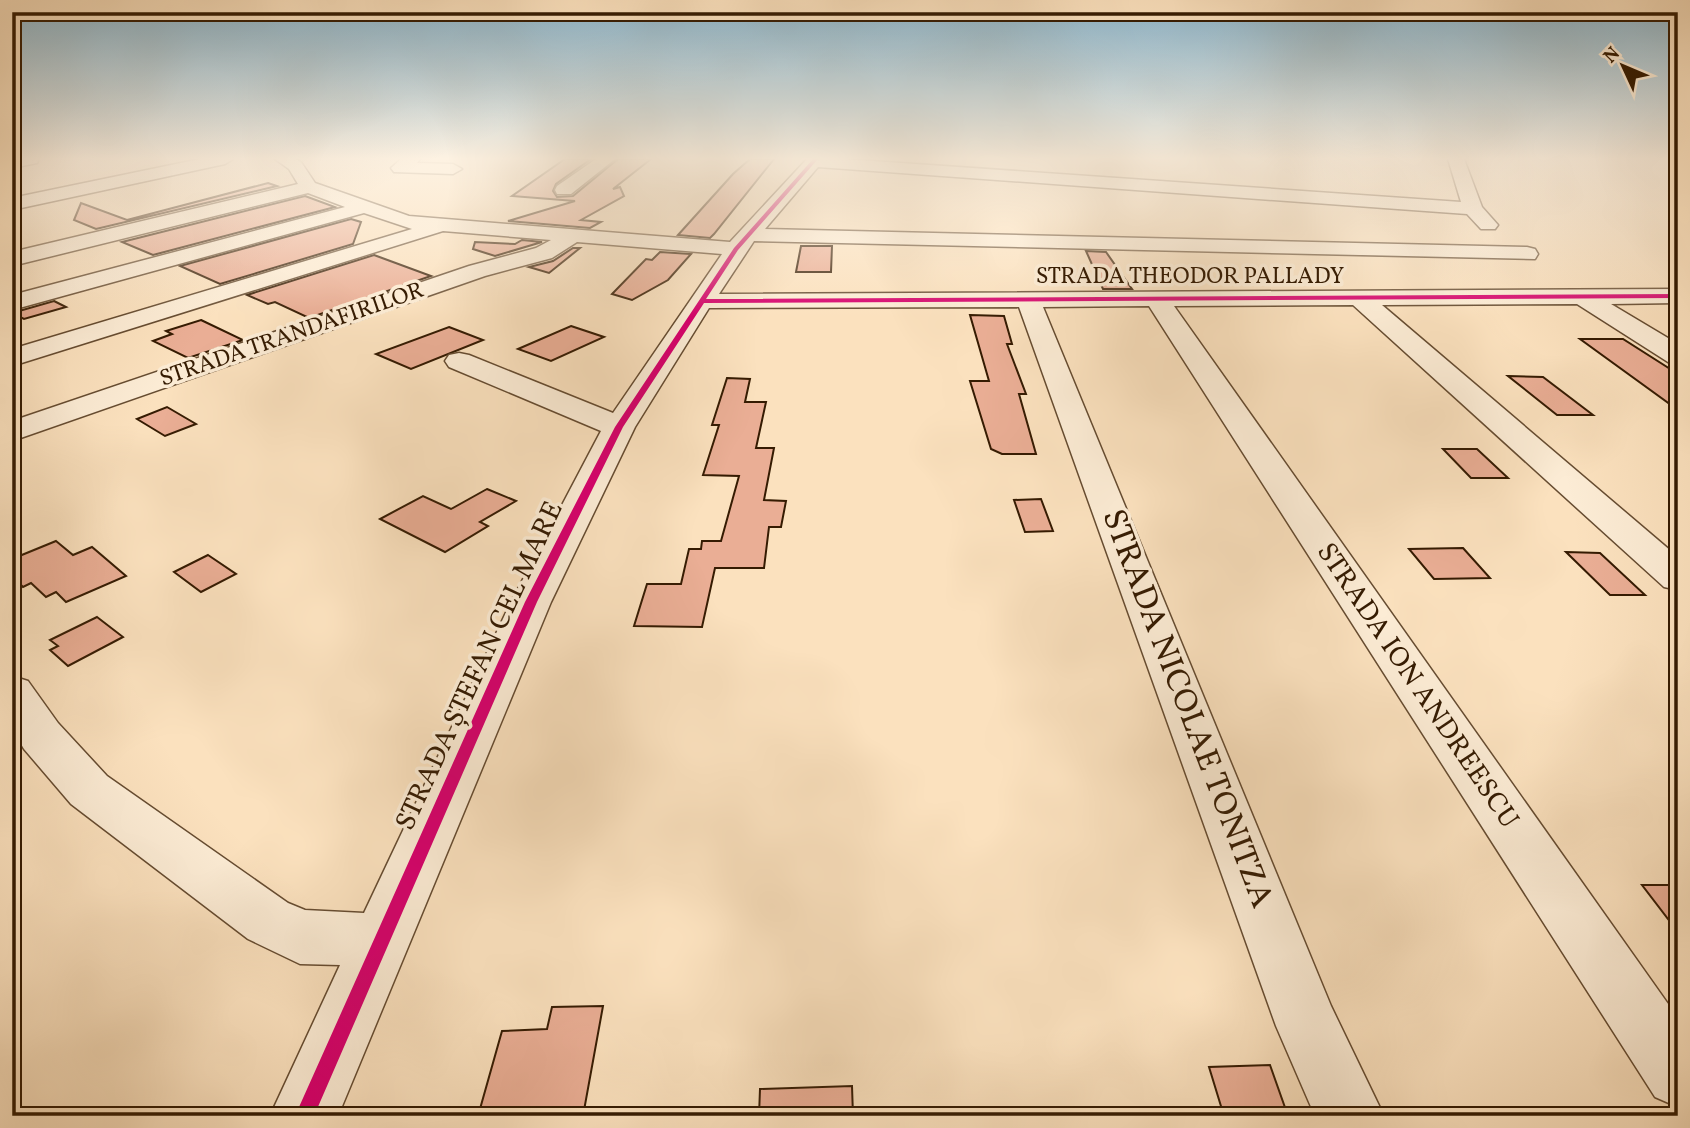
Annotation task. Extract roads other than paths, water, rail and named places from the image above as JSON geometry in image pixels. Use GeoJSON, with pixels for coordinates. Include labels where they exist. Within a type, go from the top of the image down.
{"type":"FeatureCollection","features":[{"type":"Feature","properties":{"kind":"street"},"geometry":{"type":"LineString","coordinates":[[12,259],[207,212]]}},
{"type":"Feature","properties":{"kind":"street"},"geometry":{"type":"LineString","coordinates":[[12,303],[349,212]]}},
{"type":"Feature","properties":{"kind":"street"},"geometry":{"type":"LineString","coordinates":[[373,212],[406,222],[571,237],[1527,254]]}},
{"type":"Feature","properties":{"kind":"street","name":"STRADA ȘTEFAN CEL MARE"},"geometry":{"type":"LineString","coordinates":[[304,1116],[531,601],[619,427],[742,242],[769,212]]}},
{"type":"Feature","properties":{"kind":"street"},"geometry":{"type":"LineString","coordinates":[[1475,212],[1492,230],[1553,272],[1580,295],[1678,356]]}},
{"type":"Feature","properties":{"kind":"street","name":"STRADA TRANDAFIRILOR"},"geometry":{"type":"LineString","coordinates":[[12,358],[441,226]]}},
{"type":"Feature","properties":{"kind":"street","name":"STRADA TRANDAFIRILOR"},"geometry":{"type":"LineString","coordinates":[[12,432],[477,271],[544,253],[571,237]]}},
{"type":"Feature","properties":{"kind":"street"},"geometry":{"type":"LineString","coordinates":[[390,242],[477,271]]}},
{"type":"Feature","properties":{"kind":"street","name":"STRADA THEODOR PALLADY"},"geometry":{"type":"LineString","coordinates":[[703,301],[1678,296]]}},
{"type":"Feature","properties":{"kind":"street"},"geometry":{"type":"LineString","coordinates":[[1358,297],[1678,578]]}},
{"type":"Feature","properties":{"kind":"street","name":"STRADA ION ANDREESCU"},"geometry":{"type":"LineString","coordinates":[[1156,298],[1678,1074]]}},
{"type":"Feature","properties":{"kind":"street","name":"STRADA NICOLAE TONITZA"},"geometry":{"type":"LineString","coordinates":[[1028,299],[1308,1026],[1350,1116]]}},
{"type":"Feature","properties":{"kind":"street"},"geometry":{"type":"LineString","coordinates":[[459,360],[619,427]]}},
{"type":"Feature","properties":{"kind":"street"},"geometry":{"type":"LineString","coordinates":[[12,692],[41,736],[89,790],[268,921],[300,937],[380,940]]}}]}
